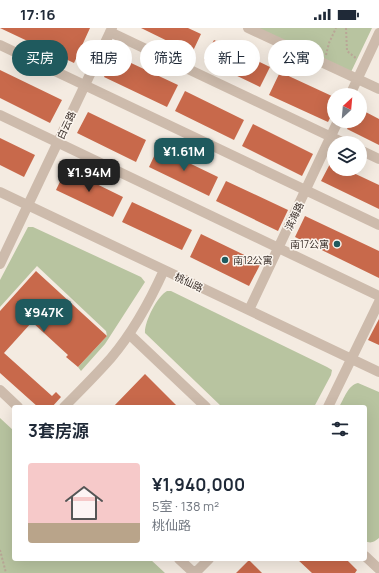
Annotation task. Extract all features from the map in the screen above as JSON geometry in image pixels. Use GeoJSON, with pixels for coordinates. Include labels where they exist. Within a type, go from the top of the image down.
{"type":"FeatureCollection","features":[{"type":"Feature","properties":{"kind":"street"},"geometry":{"type":"LineString","coordinates":[[248,28],[274,40]]}},
{"type":"Feature","properties":{"kind":"street"},"geometry":{"type":"LineString","coordinates":[[111,30],[329,136]]}},
{"type":"Feature","properties":{"kind":"street","name":"白云路"},"geometry":{"type":"LineString","coordinates":[[0,264],[111,30]]}},
{"type":"Feature","properties":{"kind":"street"},"geometry":{"type":"LineString","coordinates":[[354,88],[379,33]]}},
{"type":"Feature","properties":{"kind":"street"},"geometry":{"type":"LineString","coordinates":[[0,45],[379,225]]}},
{"type":"Feature","properties":{"kind":"street"},"geometry":{"type":"LineString","coordinates":[[324,63],[379,89]]}},
{"type":"Feature","properties":{"kind":"street"},"geometry":{"type":"LineString","coordinates":[[0,115],[379,296]]}},
{"type":"Feature","properties":{"kind":"street","name":"滨海路"},"geometry":{"type":"LineString","coordinates":[[250,310],[327,145]]}},
{"type":"Feature","properties":{"kind":"street"},"geometry":{"type":"LineString","coordinates":[[367,153],[379,159]]}},
{"type":"Feature","properties":{"kind":"street","name":"桃仙路"},"geometry":{"type":"LineString","coordinates":[[0,192],[379,372]]}},
{"type":"Feature","properties":{"kind":"street"},"geometry":{"type":"LineString","coordinates":[[66,405],[111,358],[129,334],[152,295],[164,270]]}},
{"type":"Feature","properties":{"kind":"street"},"geometry":{"type":"LineString","coordinates":[[329,405],[379,302]]}},
{"type":"Feature","properties":{"kind":"street"},"geometry":{"type":"LineString","coordinates":[[129,334],[204,405]]}},
{"type":"Feature","properties":{"kind":"street"},"geometry":{"type":"LineString","coordinates":[[0,390],[16,405]]}},
{"type":"Feature","properties":{"kind":"street"},"geometry":{"type":"LineString","coordinates":[[367,558],[379,570],[377,573]]}},
{"type":"Feature","properties":{"kind":"street"},"geometry":{"type":"LineString","coordinates":[[181,561],[195,573],[207,561]]}},
{"type":"Feature","properties":{"kind":"path"},"geometry":{"type":"LineString","coordinates":[[324,61],[329,43],[336,28]]}},
{"type":"Feature","properties":{"kind":"path"},"geometry":{"type":"LineString","coordinates":[[346,28],[347,51],[354,58],[365,64]]}},
{"type":"Feature","properties":{"kind":"path"},"geometry":{"type":"LineString","coordinates":[[0,550],[6,573]]}},
{"type":"Feature","properties":{"kind":"green space"},"geometry":{"type":"Polygon","coordinates":[[[257,28],[372,28],[351,72],[324,59],[324,40],[283,40],[257,28]]]}},
{"type":"Feature","properties":{"kind":"green space"},"geometry":{"type":"Polygon","coordinates":[[[28,227],[33,227],[141,277],[145,282],[105,344],[81,371],[78,367],[107,336],[106,331],[37,266],[0,307],[0,280],[28,227]]]}},
{"type":"Feature","properties":{"kind":"green space"},"geometry":{"type":"Polygon","coordinates":[[[167,291],[171,291],[332,370],[331,375],[315,405],[220,405],[145,333],[152,310],[163,294],[167,291]]]}},
{"type":"Feature","properties":{"kind":"green space"},"geometry":{"type":"Polygon","coordinates":[[[358,383],[379,392],[379,538],[371,542],[367,542],[367,405],[340,405],[349,389],[358,383]]]}},
{"type":"Feature","properties":{"kind":"green space"},"geometry":{"type":"Polygon","coordinates":[[[0,418],[12,429],[12,561],[152,561],[165,573],[0,573],[0,418]]]}},
{"type":"Feature","properties":{"kind":"building"},"geometry":{"type":"Polygon","coordinates":[[[0,28],[90,28],[85,40],[76,40],[76,59],[74,63],[68,60],[68,40],[25,40],[0,28]]]}},
{"type":"Feature","properties":{"kind":"building"},"geometry":{"type":"Polygon","coordinates":[[[141,28],[188,28],[201,34],[196,45],[196,40],[165,40],[141,28]]]}},
{"type":"Feature","properties":{"kind":"building"},"geometry":{"type":"Polygon","coordinates":[[[260,62],[268,66],[268,71],[260,87],[237,76],[260,76],[260,62]]]}},
{"type":"Feature","properties":{"kind":"building"},"geometry":{"type":"Polygon","coordinates":[[[132,63],[140,67],[140,76],[159,76],[178,85],[167,107],[104,77],[132,76],[132,63]]]}},
{"type":"Feature","properties":{"kind":"building"},"geometry":{"type":"Polygon","coordinates":[[[0,70],[62,100],[50,123],[0,98],[0,70]]]}},
{"type":"Feature","properties":{"kind":"building"},"geometry":{"type":"Polygon","coordinates":[[[278,76],[289,76],[327,94],[327,122],[269,95],[278,76]]]}},
{"type":"Feature","properties":{"kind":"building"},"geometry":{"type":"Polygon","coordinates":[[[185,91],[244,120],[234,140],[175,111],[185,91]]]}},
{"type":"Feature","properties":{"kind":"building"},"geometry":{"type":"Polygon","coordinates":[[[88,112],[146,140],[136,162],[77,133],[88,112]]]}},
{"type":"Feature","properties":{"kind":"building"},"geometry":{"type":"Polygon","coordinates":[[[367,113],[379,119],[379,145],[367,139],[367,136],[361,136],[347,129],[367,128],[367,113]]]}},
{"type":"Feature","properties":{"kind":"building"},"geometry":{"type":"Polygon","coordinates":[[[253,124],[313,154],[302,176],[242,146],[253,124]]]}},
{"type":"Feature","properties":{"kind":"building"},"geometry":{"type":"Polygon","coordinates":[[[0,138],[35,155],[24,177],[0,165],[0,138]]]}},
{"type":"Feature","properties":{"kind":"building"},"geometry":{"type":"Polygon","coordinates":[[[158,148],[218,177],[209,196],[149,167],[158,148]]]}},
{"type":"Feature","properties":{"kind":"building"},"geometry":{"type":"Polygon","coordinates":[[[66,169],[123,197],[113,217],[56,190],[66,169]]]}},
{"type":"Feature","properties":{"kind":"building"},"geometry":{"type":"Polygon","coordinates":[[[327,170],[327,176],[360,176],[379,185],[379,209],[321,181],[327,170]]]}},
{"type":"Feature","properties":{"kind":"building"},"geometry":{"type":"Polygon","coordinates":[[[226,181],[288,210],[278,231],[216,201],[226,181]]]}},
{"type":"Feature","properties":{"kind":"building"},"geometry":{"type":"Polygon","coordinates":[[[132,202],[192,230],[182,250],[122,222],[132,202]]]}},
{"type":"Feature","properties":{"kind":"building","name":"南17公寓"},"geometry":{"type":"Polygon","coordinates":[[[305,216],[379,251],[379,278],[295,237],[305,216]]]}},
{"type":"Feature","properties":{"kind":"building","name":"南12公寓"},"geometry":{"type":"Polygon","coordinates":[[[201,234],[261,263],[249,286],[190,257],[201,234]]]}},
{"type":"Feature","properties":{"kind":"building"},"geometry":{"type":"Polygon","coordinates":[[[36,271],[107,336],[78,367],[66,357],[68,355],[32,322],[4,353],[52,396],[56,392],[61,397],[54,405],[36,405],[0,373],[0,311],[36,271]]]}},
{"type":"Feature","properties":{"kind":"building"},"geometry":{"type":"Polygon","coordinates":[[[379,319],[379,345],[368,340],[379,319]]]}},
{"type":"Feature","properties":{"kind":"building"},"geometry":{"type":"Polygon","coordinates":[[[145,374],[176,405],[115,405],[145,374]]]}},
{"type":"Feature","properties":{"kind":"building"},"geometry":{"type":"Polygon","coordinates":[[[248,561],[250,561],[262,573],[236,573],[248,561]]]}},
{"type":"Feature","properties":{"kind":"building"},"geometry":{"type":"Polygon","coordinates":[[[299,561],[348,561],[357,570],[355,573],[312,573],[299,561]]]}},
{"type":"Feature","properties":{"kind":"place","name":"南17公寓"},"geometry":{"type":"Point","coordinates":[337,244]}},
{"type":"Feature","properties":{"kind":"place","name":"南12公寓"},"geometry":{"type":"Point","coordinates":[225,260]}}]}
